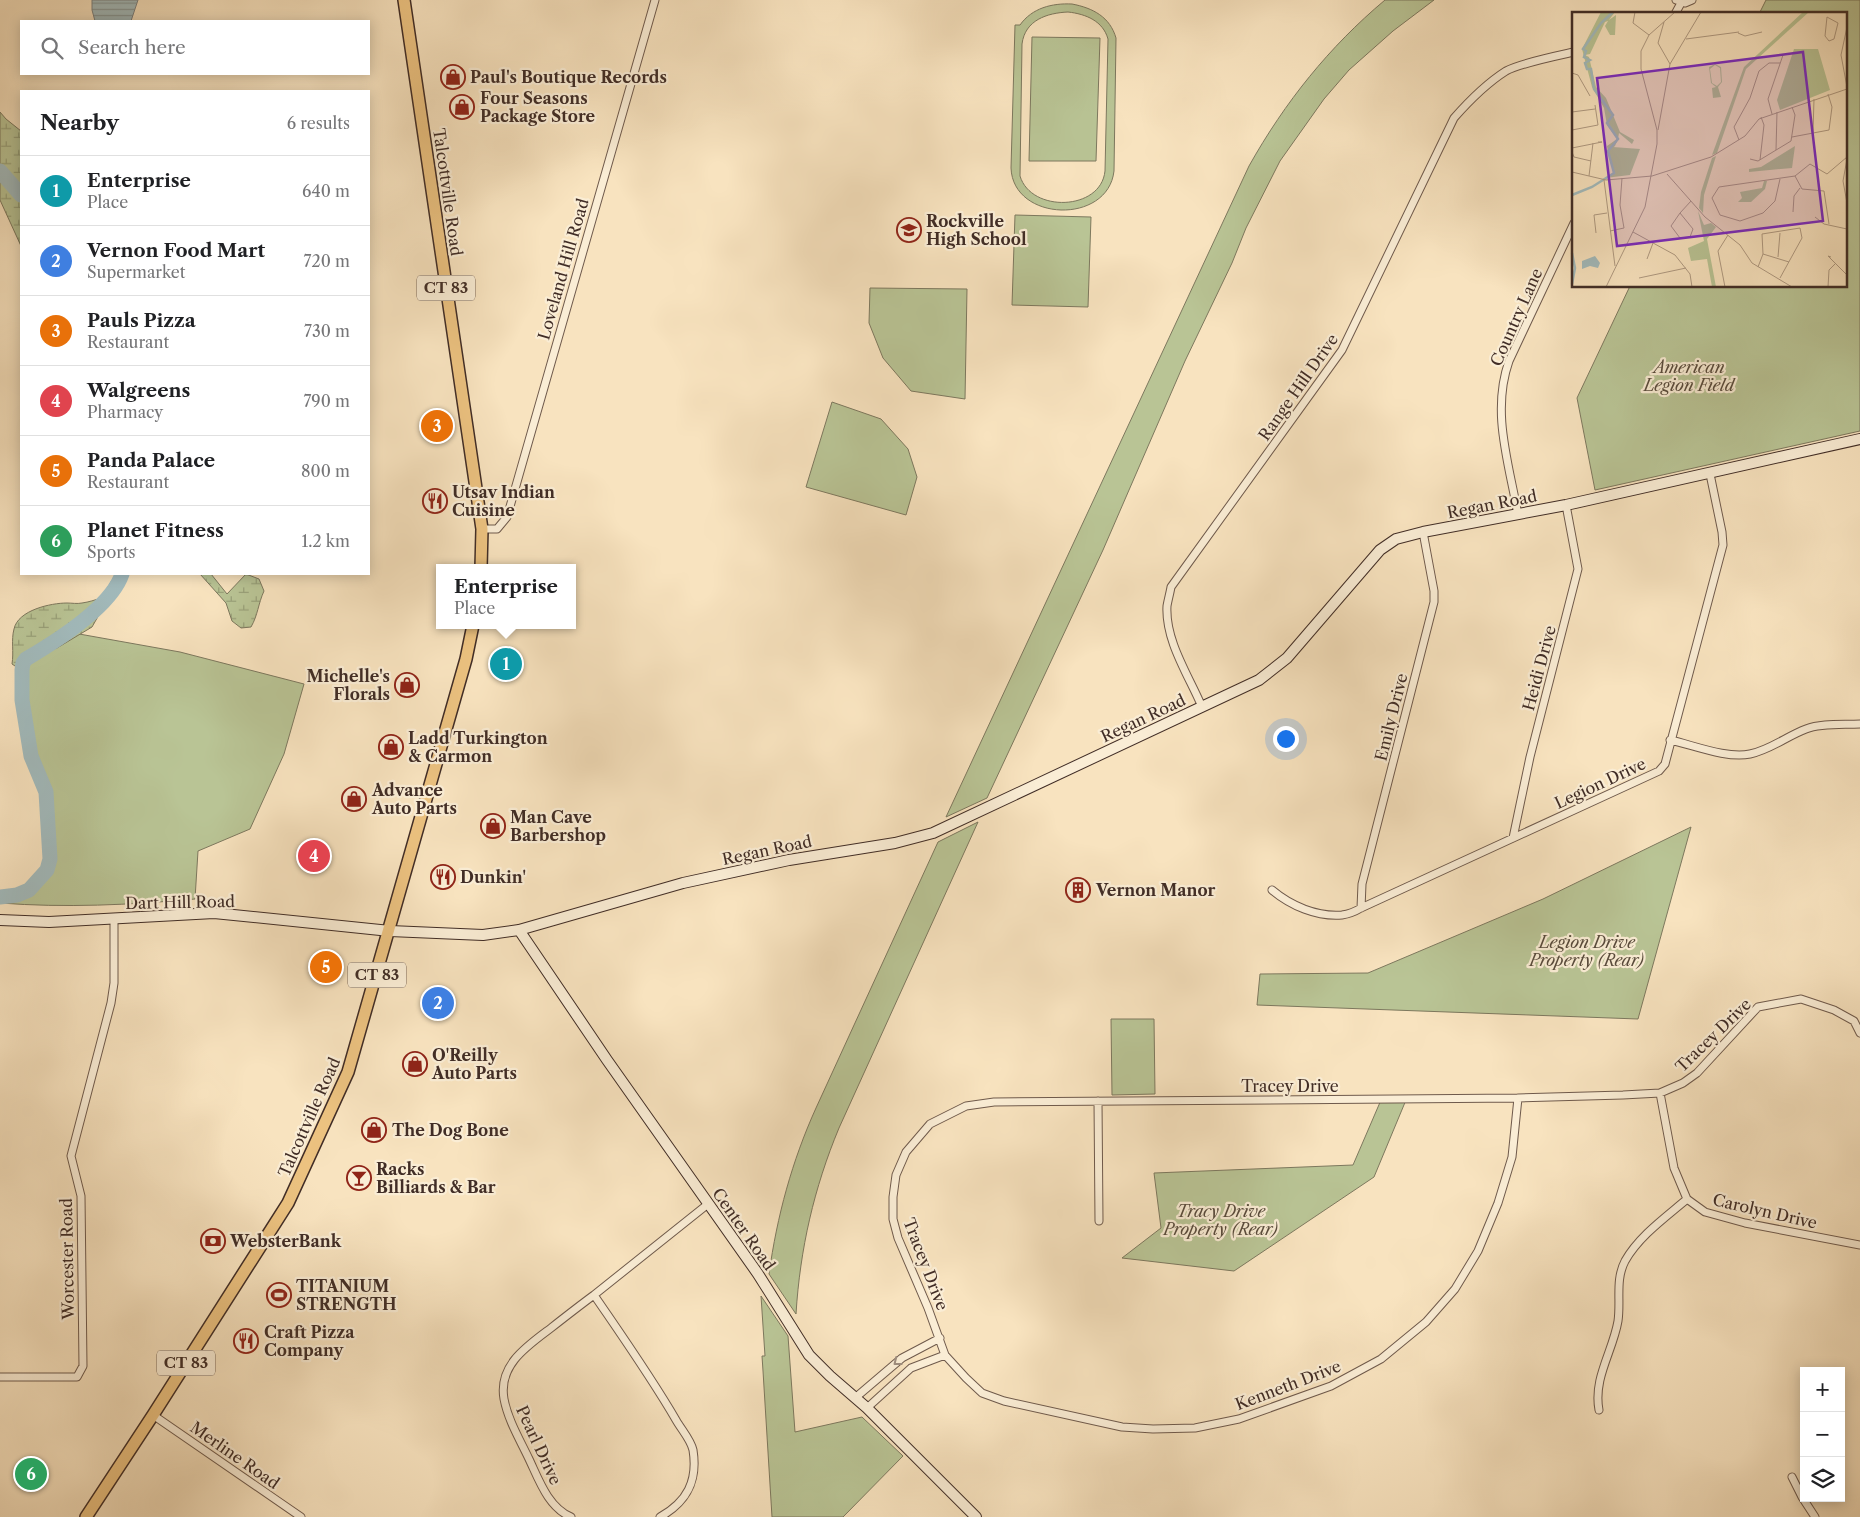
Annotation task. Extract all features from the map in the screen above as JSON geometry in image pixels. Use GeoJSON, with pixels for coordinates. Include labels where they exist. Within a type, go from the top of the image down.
{"type":"FeatureCollection","features":[{"type":"Feature","properties":{"kind":"main road","name":"Talcottville Road"},"geometry":{"type":"LineString","coordinates":[[404,0],[482,529],[481,564]]}},
{"type":"Feature","properties":{"kind":"main road","name":"Talcottville Road"},"geometry":{"type":"LineString","coordinates":[[86,1517],[288,1203],[348,1072],[390,931],[464,666],[472,629]]}},
{"type":"Feature","properties":{"kind":"street","name":"Loveland Hill Road"},"geometry":{"type":"LineString","coordinates":[[482,529],[497,529],[507,517],[655,0]]}},
{"type":"Feature","properties":{"kind":"street"},"geometry":{"type":"LineString","coordinates":[[1678,1],[1687,3],[1692,0]]}},
{"type":"Feature","properties":{"kind":"street","name":"Range Hill Drive"},"geometry":{"type":"LineString","coordinates":[[1202,707],[1169,629],[1167,607],[1171,587],[1342,350],[1454,118],[1471,99],[1507,71],[1572,52]]}},
{"type":"Feature","properties":{"kind":"street","name":"Country Lane"},"geometry":{"type":"LineString","coordinates":[[1518,515],[1500,410],[1504,376],[1509,360],[1572,227]]}},
{"type":"Feature","properties":{"kind":"street","name":"Regan Road"},"geometry":{"type":"LineString","coordinates":[[390,931],[483,935],[519,930],[683,884],[788,860],[894,842],[933,832],[1259,680],[1287,658],[1380,550],[1396,540],[1423,532],[1518,515],[1710,474],[1860,439]]}},
{"type":"Feature","properties":{"kind":"street","name":"Legion Drive"},"geometry":{"type":"LineString","coordinates":[[1272,890],[1286,902],[1319,914],[1344,915],[1659,771],[1665,764],[1722,545],[1722,532],[1710,474]]}},
{"type":"Feature","properties":{"kind":"street","name":"Heidi Drive"},"geometry":{"type":"LineString","coordinates":[[1513,838],[1530,757],[1578,569],[1566,505]]}},
{"type":"Feature","properties":{"kind":"street","name":"Emily Drive"},"geometry":{"type":"LineString","coordinates":[[1362,908],[1362,884],[1434,602],[1434,591],[1423,532]]}},
{"type":"Feature","properties":{"kind":"street"},"geometry":{"type":"LineString","coordinates":[[1670,740],[1734,755],[1750,754],[1808,728],[1826,725],[1860,724]]}},
{"type":"Feature","properties":{"kind":"street","name":"Dart Hill Road"},"geometry":{"type":"LineString","coordinates":[[0,920],[49,922],[214,913],[390,931]]}},
{"type":"Feature","properties":{"kind":"street","name":"Worcester Road"},"geometry":{"type":"LineString","coordinates":[[0,1377],[77,1377],[83,1366],[81,1196],[71,1156],[111,1003],[114,983],[114,918]]}},
{"type":"Feature","properties":{"kind":"street","name":"Center Road"},"geometry":{"type":"LineString","coordinates":[[519,930],[758,1274],[809,1355],[866,1408],[976,1517]]}},
{"type":"Feature","properties":{"kind":"street","name":"Tracey Drive"},"geometry":{"type":"LineString","coordinates":[[945,1355],[940,1338],[898,1238],[893,1220],[893,1197],[896,1175],[906,1152],[930,1124],[966,1106],[994,1102],[1518,1098],[1660,1093],[1683,1083],[1697,1073],[1758,1007],[1801,999],[1834,1010],[1854,1021],[1860,1033]]}},
{"type":"Feature","properties":{"kind":"street"},"geometry":{"type":"LineString","coordinates":[[1599,1410],[1598,1386],[1618,1321],[1619,1283],[1624,1263],[1634,1246],[1687,1199],[1674,1168],[1660,1093]]}},
{"type":"Feature","properties":{"kind":"street","name":"Kenneth Drive"},"geometry":{"type":"LineString","coordinates":[[945,1355],[982,1393],[1004,1401],[1122,1428],[1153,1430],[1195,1428],[1239,1419],[1331,1386],[1381,1359],[1426,1322],[1455,1289],[1478,1251],[1498,1203],[1512,1157],[1518,1098]]}},
{"type":"Feature","properties":{"kind":"street"},"geometry":{"type":"LineString","coordinates":[[1098,1101],[1099,1221]]}},
{"type":"Feature","properties":{"kind":"street","name":"Carolyn Drive"},"geometry":{"type":"LineString","coordinates":[[1687,1199],[1705,1212],[1737,1221],[1860,1245]]}},
{"type":"Feature","properties":{"kind":"street","name":"Pearl Drive"},"geometry":{"type":"LineString","coordinates":[[570,1517],[551,1501],[541,1485],[509,1416],[504,1399],[504,1383],[509,1367],[520,1352],[708,1204]]}},
{"type":"Feature","properties":{"kind":"street"},"geometry":{"type":"LineString","coordinates":[[594,1295],[642,1365],[693,1448],[694,1471],[688,1494],[672,1510],[660,1517]]}},
{"type":"Feature","properties":{"kind":"street"},"geometry":{"type":"LineString","coordinates":[[855,1398],[902,1358],[940,1338]]}},
{"type":"Feature","properties":{"kind":"street"},"geometry":{"type":"LineString","coordinates":[[866,1408],[911,1368],[945,1355]]}},
{"type":"Feature","properties":{"kind":"street","name":"Merline Road"},"geometry":{"type":"LineString","coordinates":[[153,1415],[301,1517]]}},
{"type":"Feature","properties":{"kind":"street"},"geometry":{"type":"LineString","coordinates":[[1792,1477],[1815,1517]]}},
{"type":"Feature","properties":{"kind":"green space"},"geometry":{"type":"Polygon","coordinates":[[[1385,0],[1434,0],[1393,31],[1349,70],[1324,99],[1280,161],[1246,228],[1232,263],[1185,361],[1103,550],[987,798],[946,817],[1249,166],[1293,98],[1327,56],[1385,0]]]}},
{"type":"Feature","properties":{"kind":"green space","name":"American Legion Field"},"geometry":{"type":"Polygon","coordinates":[[[1766,0],[1860,0],[1860,431],[1595,490],[1577,398],[1629,288],[1848,288],[1848,12],[1760,12],[1766,0]]]}},
{"type":"Feature","properties":{"kind":"green space"},"geometry":{"type":"Polygon","coordinates":[[[1065,4],[1087,8],[1100,15],[1110,24],[1116,38],[1114,171],[1108,189],[1096,201],[1079,208],[1061,210],[1043,207],[1027,199],[1016,186],[1011,168],[1015,25],[1020,25],[1030,14],[1043,8],[1065,4]],[[1075,13],[1052,14],[1038,19],[1028,29],[1022,44],[1020,176],[1027,188],[1037,196],[1051,201],[1079,200],[1092,194],[1101,184],[1105,171],[1108,39],[1098,23],[1075,13]]]}},
{"type":"Feature","properties":{"kind":"green space"},"geometry":{"type":"Polygon","coordinates":[[[1032,37],[1100,38],[1096,161],[1029,161],[1032,37]]]}},
{"type":"Feature","properties":{"kind":"green space"},"geometry":{"type":"Polygon","coordinates":[[[0,112],[20,130],[20,244],[0,200],[0,112]]]}},
{"type":"Feature","properties":{"kind":"green space"},"geometry":{"type":"Polygon","coordinates":[[[1015,215],[1091,217],[1088,307],[1012,305],[1015,215]]]}},
{"type":"Feature","properties":{"kind":"green space"},"geometry":{"type":"Polygon","coordinates":[[[870,288],[967,289],[965,399],[911,391],[883,358],[869,323],[870,288]]]}},
{"type":"Feature","properties":{"kind":"green space"},"geometry":{"type":"Polygon","coordinates":[[[832,402],[881,419],[908,449],[917,477],[906,515],[806,487],[832,402]]]}},
{"type":"Feature","properties":{"kind":"green space"},"geometry":{"type":"Polygon","coordinates":[[[115,575],[126,575],[122,585],[109,604],[100,613],[92,627],[57,648],[41,654],[21,670],[12,664],[14,629],[17,622],[28,612],[44,606],[60,603],[90,602],[101,598],[115,575]]]}},
{"type":"Feature","properties":{"kind":"green space"},"geometry":{"type":"Polygon","coordinates":[[[201,575],[212,575],[227,594],[245,575],[259,579],[264,591],[251,627],[241,628],[232,621],[226,603],[201,575]]]}},
{"type":"Feature","properties":{"kind":"green space"},"geometry":{"type":"Polygon","coordinates":[[[68,632],[180,652],[304,684],[284,754],[250,829],[198,851],[195,899],[98,905],[0,903],[0,897],[20,894],[34,886],[50,863],[46,792],[28,746],[24,723],[22,674],[23,664],[68,632]]]}},
{"type":"Feature","properties":{"kind":"green space"},"geometry":{"type":"Polygon","coordinates":[[[978,822],[830,1151],[815,1196],[805,1242],[796,1314],[769,1274],[776,1231],[786,1189],[807,1128],[938,842],[978,822]]]}},
{"type":"Feature","properties":{"kind":"green space","name":"Legion Drive Property (Rear)"},"geometry":{"type":"Polygon","coordinates":[[[1691,827],[1638,1019],[1257,1005],[1260,974],[1368,973],[1543,899],[1691,827]]]}},
{"type":"Feature","properties":{"kind":"green space"},"geometry":{"type":"Polygon","coordinates":[[[1111,1019],[1154,1019],[1155,1094],[1112,1095],[1111,1019]]]}},
{"type":"Feature","properties":{"kind":"green space","name":"Tracy Drive Property (Rear)"},"geometry":{"type":"Polygon","coordinates":[[[1381,1100],[1406,1100],[1374,1177],[1234,1271],[1122,1258],[1161,1228],[1154,1173],[1353,1165],[1381,1100]]]}},
{"type":"Feature","properties":{"kind":"green space"},"geometry":{"type":"Polygon","coordinates":[[[761,1296],[788,1336],[795,1432],[862,1417],[903,1456],[843,1517],[772,1517],[762,1356],[765,1356],[761,1296]]]}},
{"type":"Feature","properties":{"kind":"water"},"geometry":{"type":"Polygon","coordinates":[[[92,0],[138,0],[131,20],[95,20],[92,0]]]}},
{"type":"Feature","properties":{"kind":"waterway"},"geometry":{"type":"LineString","coordinates":[[0,171],[20,194]]}},
{"type":"Feature","properties":{"kind":"waterway"},"geometry":{"type":"LineString","coordinates":[[0,897],[17,895],[29,890],[47,870],[50,859],[46,792],[31,756],[22,700],[23,663],[94,611],[116,586],[122,575]]}},
{"type":"Feature","properties":{"kind":"place","name":"Paul's Boutique Records"},"geometry":{"type":"Point","coordinates":[453,77]}},
{"type":"Feature","properties":{"kind":"place","name":"Four Seasons Package Store"},"geometry":{"type":"Point","coordinates":[462,107]}},
{"type":"Feature","properties":{"kind":"place","name":"Rockville High School"},"geometry":{"type":"Point","coordinates":[909,230]}},
{"type":"Feature","properties":{"kind":"place","name":"Pauls Pizza"},"geometry":{"type":"Point","coordinates":[437,426]}},
{"type":"Feature","properties":{"kind":"place","name":"Utsav Indian Cuisine"},"geometry":{"type":"Point","coordinates":[435,501]}},
{"type":"Feature","properties":{"kind":"place","name":"Enterprise"},"geometry":{"type":"Point","coordinates":[506,664]}},
{"type":"Feature","properties":{"kind":"place","name":"Michelle's Florals"},"geometry":{"type":"Point","coordinates":[407,685]}},
{"type":"Feature","properties":{"kind":"place","name":"Ladd Turkington & Carmon"},"geometry":{"type":"Point","coordinates":[391,747]}},
{"type":"Feature","properties":{"kind":"place","name":"Advance Auto Parts"},"geometry":{"type":"Point","coordinates":[354,799]}},
{"type":"Feature","properties":{"kind":"place","name":"Man Cave Barbershop"},"geometry":{"type":"Point","coordinates":[493,826]}},
{"type":"Feature","properties":{"kind":"place","name":"Walgreens"},"geometry":{"type":"Point","coordinates":[314,856]}},
{"type":"Feature","properties":{"kind":"place","name":"Dunkin'"},"geometry":{"type":"Point","coordinates":[443,877]}},
{"type":"Feature","properties":{"kind":"place","name":"Vernon Manor"},"geometry":{"type":"Point","coordinates":[1078,890]}},
{"type":"Feature","properties":{"kind":"place","name":"Panda Palace"},"geometry":{"type":"Point","coordinates":[326,967]}},
{"type":"Feature","properties":{"kind":"place","name":"Vernon Food Mart"},"geometry":{"type":"Point","coordinates":[438,1003]}},
{"type":"Feature","properties":{"kind":"place","name":"O'Reilly Auto Parts"},"geometry":{"type":"Point","coordinates":[415,1064]}},
{"type":"Feature","properties":{"kind":"place","name":"The Dog Bone"},"geometry":{"type":"Point","coordinates":[374,1130]}},
{"type":"Feature","properties":{"kind":"place","name":"Racks Billiards & Bar"},"geometry":{"type":"Point","coordinates":[359,1178]}},
{"type":"Feature","properties":{"kind":"place","name":"WebsterBank"},"geometry":{"type":"Point","coordinates":[213,1241]}},
{"type":"Feature","properties":{"kind":"place","name":"TITANIUM STRENGTH"},"geometry":{"type":"Point","coordinates":[279,1295]}},
{"type":"Feature","properties":{"kind":"place","name":"Craft Pizza Company"},"geometry":{"type":"Point","coordinates":[246,1341]}},
{"type":"Feature","properties":{"kind":"place","name":"Planet Fitness"},"geometry":{"type":"Point","coordinates":[31,1474]}}]}
